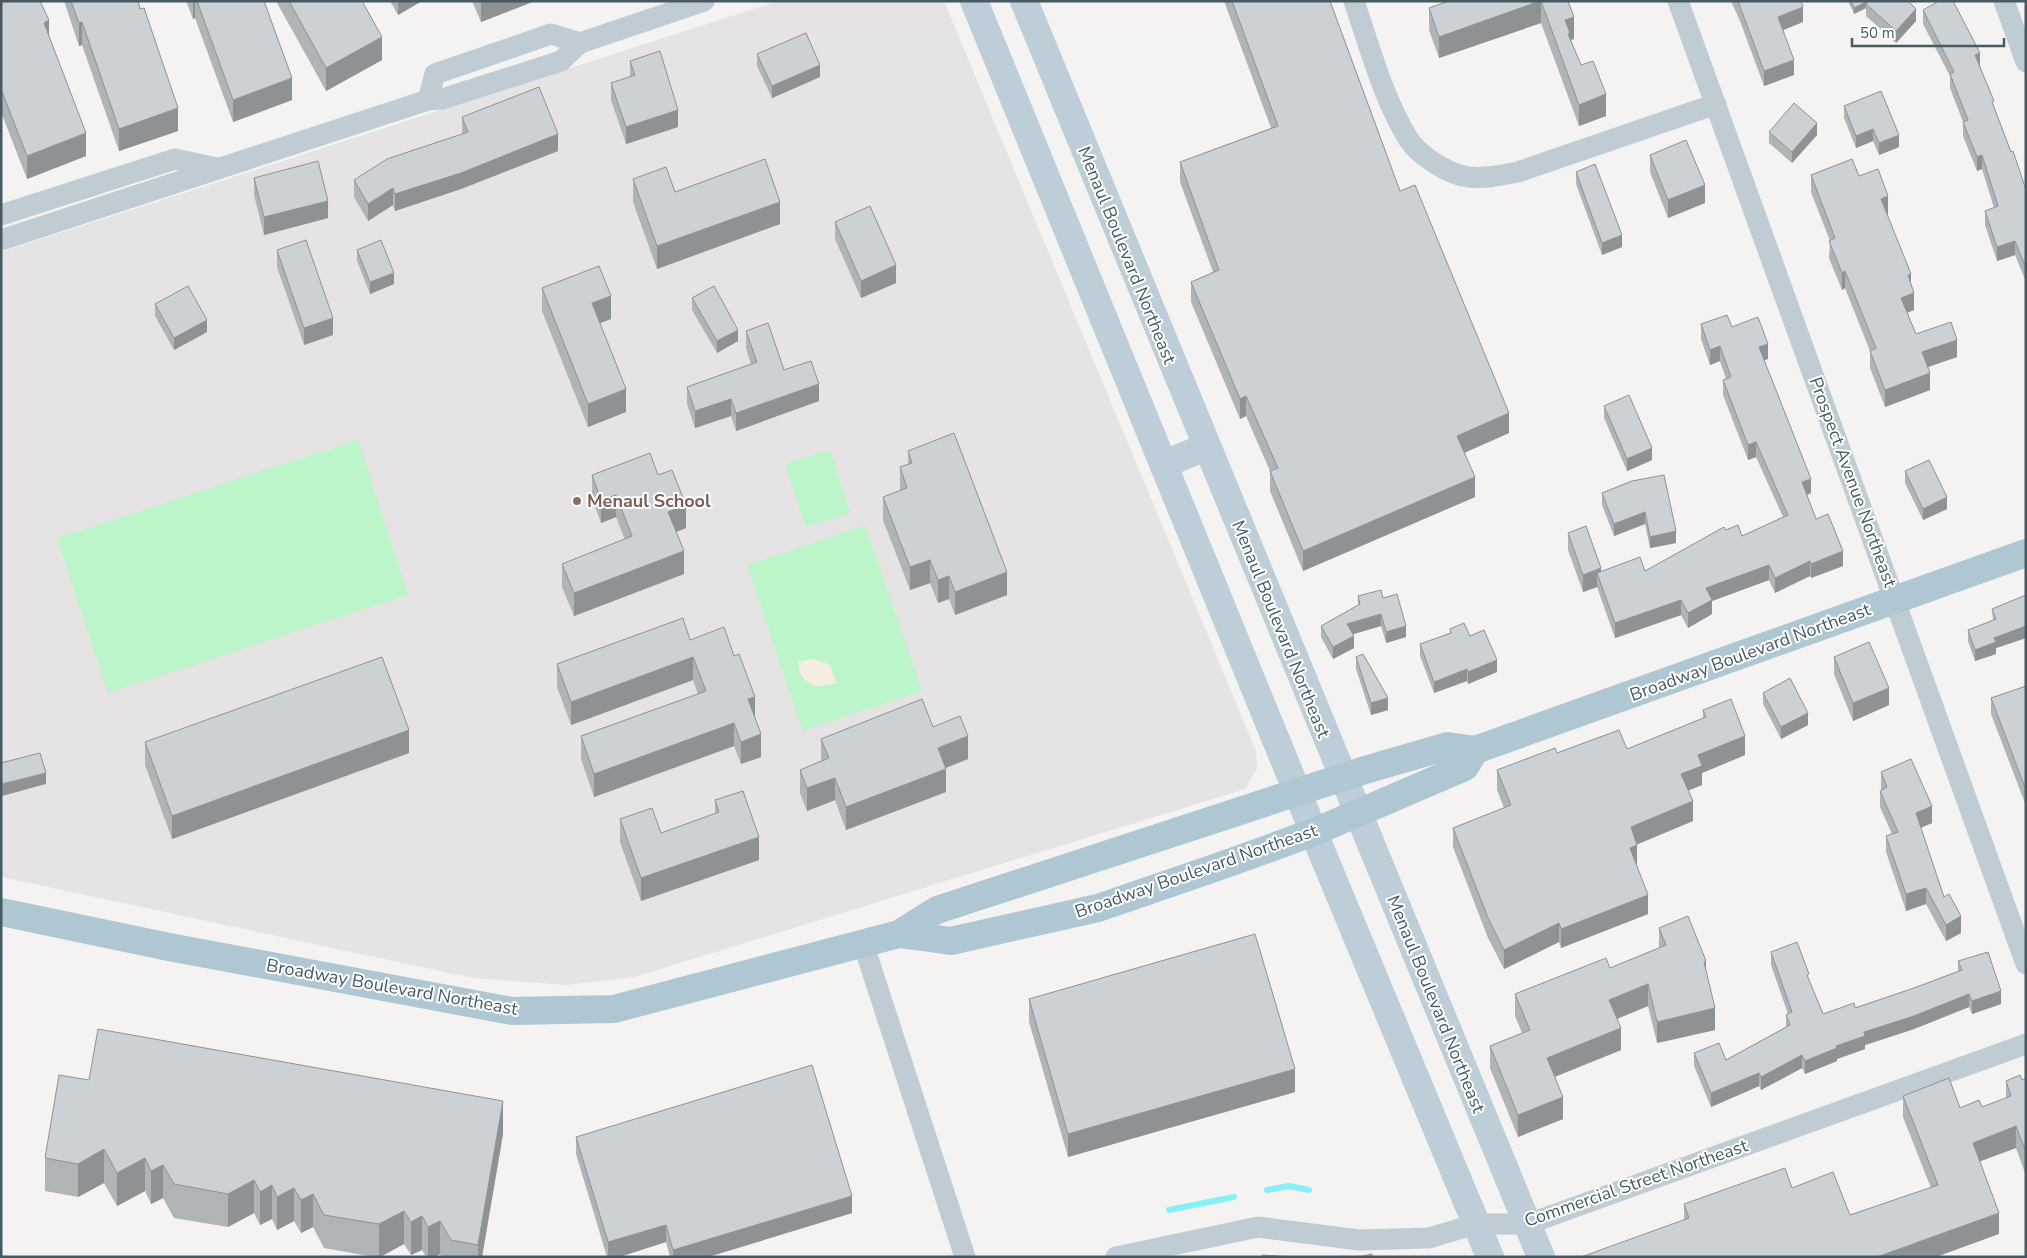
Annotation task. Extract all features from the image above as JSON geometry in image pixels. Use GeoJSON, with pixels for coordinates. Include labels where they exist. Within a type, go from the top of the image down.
{"type":"FeatureCollection","features":[{"type":"Feature","properties":{"kind":"main road"},"geometry":{"type":"LineString","coordinates":[[974,1],[1490,1257]]}},
{"type":"Feature","properties":{"kind":"main road","name":"Menaul Boulevard Northeast"},"geometry":{"type":"LineString","coordinates":[[1024,1],[1541,1257]]}},
{"type":"Feature","properties":{"kind":"main road"},"geometry":{"type":"LineString","coordinates":[[1164,464],[1206,447]]}},
{"type":"Feature","properties":{"kind":"main road","name":"Broadway Boulevard Northeast"},"geometry":{"type":"LineString","coordinates":[[1,912],[189,951],[512,1011],[614,1009],[899,934],[937,910],[1342,777],[1448,746],[1475,750],[2026,553]]}},
{"type":"Feature","properties":{"kind":"main road","name":"Broadway Boulevard Northeast"},"geometry":{"type":"LineString","coordinates":[[899,934],[950,941],[1098,908],[1314,832],[1464,767],[1475,750]]}},
{"type":"Feature","properties":{"kind":"street"},"geometry":{"type":"LineString","coordinates":[[1,240],[428,100],[442,99],[561,61],[580,43],[704,1]]}},
{"type":"Feature","properties":{"kind":"street"},"geometry":{"type":"LineString","coordinates":[[1354,1],[1392,107],[1410,141],[1434,164],[1448,172],[1468,177],[1493,177],[1518,172],[1716,104]]}},
{"type":"Feature","properties":{"kind":"street","name":"Prospect Avenue Northeast"},"geometry":{"type":"LineString","coordinates":[[1678,1],[2026,964]]}},
{"type":"Feature","properties":{"kind":"street"},"geometry":{"type":"LineString","coordinates":[[2004,1],[2026,62]]}},
{"type":"Feature","properties":{"kind":"street"},"geometry":{"type":"LineString","coordinates":[[428,100],[435,74],[551,34],[580,43]]}},
{"type":"Feature","properties":{"kind":"street"},"geometry":{"type":"LineString","coordinates":[[1,215],[175,159],[217,168]]}},
{"type":"Feature","properties":{"kind":"street"},"geometry":{"type":"LineString","coordinates":[[863,943],[965,1257]]}},
{"type":"Feature","properties":{"kind":"street","name":"Commercial Street Northeast"},"geometry":{"type":"LineString","coordinates":[[1116,1257],[1258,1227],[1359,1240],[1429,1238],[1476,1224],[1528,1224],[2026,1044]]}},
{"type":"Feature","properties":{"kind":"shaded area","name":"Menaul School"},"geometry":{"type":"Polygon","coordinates":[[[778,1],[944,1],[1256,751],[1257,769],[1245,789],[631,978],[564,985],[473,978],[1,877],[1,252],[778,1]]]}},
{"type":"Feature","properties":{"kind":"green space"},"geometry":{"type":"Polygon","coordinates":[[[358,440],[408,595],[108,693],[57,538],[358,440]]]}},
{"type":"Feature","properties":{"kind":"green space"},"geometry":{"type":"Polygon","coordinates":[[[830,450],[850,513],[806,527],[785,464],[830,450]]]}},
{"type":"Feature","properties":{"kind":"green space"},"geometry":{"type":"Polygon","coordinates":[[[865,525],[922,691],[803,731],[747,565],[865,525]]]}},
{"type":"Feature","properties":{"kind":"sand"},"geometry":{"type":"Polygon","coordinates":[[[812,659],[829,664],[837,683],[815,687],[801,676],[798,662],[812,659]]]}},
{"type":"Feature","properties":{"kind":"building"},"geometry":{"type":"Polygon","coordinates":[[[1,1],[40,1],[49,20],[44,23],[86,133],[27,156],[1,89],[1,1]]]}},
{"type":"Feature","properties":{"kind":"building"},"geometry":{"type":"Polygon","coordinates":[[[71,1],[138,1],[140,9],[144,8],[178,108],[119,129],[82,22],[79,23],[71,1]]]}},
{"type":"Feature","properties":{"kind":"building"},"geometry":{"type":"Polygon","coordinates":[[[197,1],[264,1],[292,78],[233,100],[197,1]]]}},
{"type":"Feature","properties":{"kind":"building"},"geometry":{"type":"Polygon","coordinates":[[[289,1],[362,1],[382,37],[326,68],[289,1]]]}},
{"type":"Feature","properties":{"kind":"building"},"geometry":{"type":"Polygon","coordinates":[[[1232,1],[1330,1],[1400,191],[1415,185],[1509,413],[1457,436],[1475,477],[1303,551],[1270,471],[1278,468],[1246,396],[1240,399],[1191,282],[1219,270],[1180,162],[1278,126],[1232,1]]]}},
{"type":"Feature","properties":{"kind":"building"},"geometry":{"type":"Polygon","coordinates":[[[1449,1],[1540,1],[1439,37],[1429,8],[1449,1]]]}},
{"type":"Feature","properties":{"kind":"building"},"geometry":{"type":"Polygon","coordinates":[[[1541,1],[1568,1],[1574,17],[1565,20],[1570,33],[1568,34],[1581,65],[1593,61],[1606,94],[1579,105],[1541,1]]]}},
{"type":"Feature","properties":{"kind":"building"},"geometry":{"type":"Polygon","coordinates":[[[1738,1],[1801,1],[1803,7],[1778,17],[1794,60],[1764,71],[1738,1]]]}},
{"type":"Feature","properties":{"kind":"building"},"geometry":{"type":"Polygon","coordinates":[[[1851,1],[1868,1],[1854,8],[1851,1]]]}},
{"type":"Feature","properties":{"kind":"building"},"geometry":{"type":"Polygon","coordinates":[[[1869,1],[1908,1],[1916,9],[1896,31],[1866,4],[1869,1]]]}},
{"type":"Feature","properties":{"kind":"building"},"geometry":{"type":"Polygon","coordinates":[[[1939,1],[1953,1],[1980,53],[1975,55],[1994,101],[1992,102],[2011,152],[2013,151],[2026,190],[2026,268],[2015,241],[1997,247],[1985,211],[1998,206],[1982,155],[1977,157],[1963,122],[1968,120],[1950,74],[1954,72],[1923,10],[1939,1]]]}},
{"type":"Feature","properties":{"kind":"building"},"geometry":{"type":"Polygon","coordinates":[[[806,33],[820,65],[772,86],[757,54],[806,33]]]}},
{"type":"Feature","properties":{"kind":"building"},"geometry":{"type":"Polygon","coordinates":[[[660,51],[678,110],[626,127],[611,83],[635,75],[630,61],[660,51]]]}},
{"type":"Feature","properties":{"kind":"building"},"geometry":{"type":"Polygon","coordinates":[[[539,87],[558,134],[461,173],[395,194],[393,188],[368,204],[354,180],[387,159],[468,132],[462,117],[539,87]]]}},
{"type":"Feature","properties":{"kind":"building"},"geometry":{"type":"Polygon","coordinates":[[[1881,91],[1899,135],[1879,143],[1873,129],[1856,136],[1844,106],[1881,91]]]}},
{"type":"Feature","properties":{"kind":"building"},"geometry":{"type":"Polygon","coordinates":[[[1794,103],[1817,123],[1792,152],[1769,132],[1794,103]]]}},
{"type":"Feature","properties":{"kind":"building"},"geometry":{"type":"Polygon","coordinates":[[[1686,140],[1705,185],[1668,200],[1650,155],[1686,140]]]}},
{"type":"Feature","properties":{"kind":"building"},"geometry":{"type":"Polygon","coordinates":[[[765,159],[780,202],[657,246],[633,179],[666,167],[675,192],[765,159]]]}},
{"type":"Feature","properties":{"kind":"building"},"geometry":{"type":"Polygon","coordinates":[[[1852,159],[1859,176],[1878,169],[1888,196],[1881,199],[1911,274],[1908,275],[1914,293],[1901,298],[1916,334],[1951,322],[1957,340],[1922,352],[1930,373],[1885,390],[1870,351],[1876,348],[1845,271],[1842,273],[1829,241],[1835,238],[1811,175],[1852,159]]]}},
{"type":"Feature","properties":{"kind":"building"},"geometry":{"type":"Polygon","coordinates":[[[318,161],[328,201],[264,217],[254,178],[318,161]]]}},
{"type":"Feature","properties":{"kind":"building"},"geometry":{"type":"Polygon","coordinates":[[[1595,164],[1622,235],[1602,243],[1576,172],[1595,164]]]}},
{"type":"Feature","properties":{"kind":"building"},"geometry":{"type":"Polygon","coordinates":[[[870,206],[896,265],[861,281],[835,222],[870,206]]]}},
{"type":"Feature","properties":{"kind":"building"},"geometry":{"type":"Polygon","coordinates":[[[306,240],[333,318],[304,328],[277,250],[306,240]]]}},
{"type":"Feature","properties":{"kind":"building"},"geometry":{"type":"Polygon","coordinates":[[[381,240],[394,273],[370,282],[357,250],[381,240]]]}},
{"type":"Feature","properties":{"kind":"building"},"geometry":{"type":"Polygon","coordinates":[[[599,266],[611,296],[592,303],[626,389],[588,404],[542,288],[599,266]]]}},
{"type":"Feature","properties":{"kind":"building"},"geometry":{"type":"Polygon","coordinates":[[[188,286],[207,320],[174,338],[155,304],[188,286]]]}},
{"type":"Feature","properties":{"kind":"building"},"geometry":{"type":"Polygon","coordinates":[[[714,286],[738,330],[717,341],[692,298],[714,286]]]}},
{"type":"Feature","properties":{"kind":"building"},"geometry":{"type":"Polygon","coordinates":[[[1727,315],[1732,327],[1758,317],[1768,344],[1759,347],[1811,479],[1802,482],[1816,519],[1828,514],[1843,551],[1811,564],[1810,561],[1775,578],[1769,565],[1706,588],[1712,600],[1688,613],[1681,600],[1615,623],[1597,573],[1640,557],[1645,571],[1724,527],[1726,530],[1738,525],[1742,536],[1788,515],[1756,442],[1748,445],[1723,380],[1731,377],[1720,346],[1710,350],[1701,324],[1727,315]]]}},
{"type":"Feature","properties":{"kind":"building"},"geometry":{"type":"Polygon","coordinates":[[[768,323],[784,370],[811,361],[819,384],[736,413],[731,399],[695,411],[687,387],[757,362],[746,331],[768,323]]]}},
{"type":"Feature","properties":{"kind":"building"},"geometry":{"type":"Polygon","coordinates":[[[1629,395],[1652,448],[1627,459],[1604,406],[1629,395]]]}},
{"type":"Feature","properties":{"kind":"building"},"geometry":{"type":"Polygon","coordinates":[[[954,433],[1007,572],[955,592],[949,576],[938,580],[930,560],[910,567],[883,497],[907,488],[900,467],[912,463],[908,451],[954,433]]]}},
{"type":"Feature","properties":{"kind":"building"},"geometry":{"type":"Polygon","coordinates":[[[650,453],[658,475],[672,470],[686,505],[668,512],[684,551],[574,593],[562,564],[632,536],[616,495],[601,500],[592,475],[650,453]]]}},
{"type":"Feature","properties":{"kind":"building"},"geometry":{"type":"Polygon","coordinates":[[[1929,460],[1947,497],[1923,509],[1905,471],[1929,460]]]}},
{"type":"Feature","properties":{"kind":"building"},"geometry":{"type":"Polygon","coordinates":[[[1664,475],[1676,531],[1650,537],[1645,512],[1614,524],[1602,493],[1632,481],[1664,475]]]}},
{"type":"Feature","properties":{"kind":"building"},"geometry":{"type":"Polygon","coordinates":[[[1586,526],[1601,568],[1583,575],[1568,533],[1586,526]]]}},
{"type":"Feature","properties":{"kind":"building"},"geometry":{"type":"Polygon","coordinates":[[[1381,590],[1383,598],[1397,594],[1406,626],[1386,632],[1381,614],[1347,624],[1354,636],[1333,647],[1321,626],[1360,604],[1358,596],[1381,590]]]}},
{"type":"Feature","properties":{"kind":"building"},"geometry":{"type":"Polygon","coordinates":[[[2026,595],[2026,626],[1994,638],[1996,642],[1975,650],[1968,630],[1996,619],[1992,609],[2026,595]]]}},
{"type":"Feature","properties":{"kind":"building"},"geometry":{"type":"Polygon","coordinates":[[[683,618],[690,640],[724,627],[734,656],[739,654],[755,697],[748,699],[761,734],[741,742],[734,723],[594,774],[581,736],[706,691],[693,657],[571,702],[557,664],[683,618]]]}},
{"type":"Feature","properties":{"kind":"building"},"geometry":{"type":"Polygon","coordinates":[[[1464,623],[1470,636],[1484,630],[1497,660],[1468,672],[1467,669],[1434,682],[1420,644],[1451,633],[1450,629],[1464,623]]]}},
{"type":"Feature","properties":{"kind":"building"},"geometry":{"type":"Polygon","coordinates":[[[1869,642],[1889,688],[1853,703],[1834,657],[1869,642]]]}},
{"type":"Feature","properties":{"kind":"building"},"geometry":{"type":"Polygon","coordinates":[[[1363,654],[1388,698],[1371,703],[1356,657],[1363,654]]]}},
{"type":"Feature","properties":{"kind":"building"},"geometry":{"type":"Polygon","coordinates":[[[382,657],[409,730],[172,816],[145,742],[382,657]]]}},
{"type":"Feature","properties":{"kind":"building"},"geometry":{"type":"Polygon","coordinates":[[[1790,678],[1808,713],[1781,727],[1763,693],[1790,678]]]}},
{"type":"Feature","properties":{"kind":"building"},"geometry":{"type":"Polygon","coordinates":[[[2026,686],[2026,790],[1991,698],[2026,686]]]}},
{"type":"Feature","properties":{"kind":"building"},"geometry":{"type":"Polygon","coordinates":[[[922,699],[933,727],[960,716],[968,736],[938,748],[946,769],[846,807],[835,778],[807,788],[800,770],[829,758],[821,739],[922,699]]]}},
{"type":"Feature","properties":{"kind":"building"},"geometry":{"type":"Polygon","coordinates":[[[1731,699],[1745,736],[1698,755],[1702,766],[1681,774],[1693,801],[1631,827],[1637,845],[1630,848],[1648,895],[1561,929],[1559,923],[1504,950],[1488,918],[1453,828],[1511,805],[1497,770],[1555,748],[1557,753],[1619,730],[1627,749],[1706,717],[1703,710],[1731,699]]]}},
{"type":"Feature","properties":{"kind":"building"},"geometry":{"type":"Polygon","coordinates":[[[40,753],[46,773],[2,784],[1,763],[40,753]]]}},
{"type":"Feature","properties":{"kind":"building"},"geometry":{"type":"Polygon","coordinates":[[[1911,759],[1932,806],[1916,813],[1944,897],[1949,894],[1961,916],[1946,925],[1926,888],[1906,894],[1886,836],[1898,832],[1880,791],[1887,787],[1881,772],[1911,759]]]}},
{"type":"Feature","properties":{"kind":"building"},"geometry":{"type":"Polygon","coordinates":[[[743,791],[759,837],[641,878],[620,819],[652,808],[661,833],[719,812],[715,800],[743,791]]]}},
{"type":"Feature","properties":{"kind":"building"},"geometry":{"type":"Polygon","coordinates":[[[1688,916],[1706,961],[1704,962],[1715,1008],[1657,1022],[1648,984],[1609,1000],[1621,1028],[1547,1058],[1563,1097],[1518,1115],[1490,1046],[1530,1030],[1515,994],[1606,958],[1610,968],[1666,945],[1659,928],[1688,916]]]}},
{"type":"Feature","properties":{"kind":"building"},"geometry":{"type":"Polygon","coordinates":[[[1255,934],[1295,1069],[1068,1134],[1029,999],[1255,934]]]}},
{"type":"Feature","properties":{"kind":"building"},"geometry":{"type":"Polygon","coordinates":[[[1797,942],[1809,974],[1807,975],[1823,1014],[1854,1003],[1855,1008],[1962,970],[1958,961],[1988,952],[2001,991],[1972,1001],[1969,994],[1914,1016],[1864,1032],[1865,1036],[1836,1046],[1837,1048],[1805,1061],[1802,1055],[1761,1077],[1759,1073],[1711,1093],[1694,1053],[1719,1043],[1726,1060],[1790,1025],[1786,1015],[1792,1012],[1771,952],[1797,942]]]}},
{"type":"Feature","properties":{"kind":"building"},"geometry":{"type":"Polygon","coordinates":[[[98,1029],[503,1101],[478,1245],[451,1240],[440,1221],[428,1227],[422,1216],[411,1222],[404,1211],[379,1224],[324,1215],[313,1194],[301,1200],[294,1188],[277,1197],[272,1185],[260,1192],[254,1180],[228,1194],[174,1184],[163,1165],[151,1171],[145,1158],[117,1173],[104,1149],[78,1164],[45,1158],[59,1075],[89,1080],[98,1029]]]}},
{"type":"Feature","properties":{"kind":"building"},"geometry":{"type":"Polygon","coordinates":[[[812,1065],[852,1196],[673,1250],[666,1225],[608,1242],[576,1137],[812,1065]]]}},
{"type":"Feature","properties":{"kind":"building"},"geometry":{"type":"Polygon","coordinates":[[[2020,1075],[2022,1080],[2026,1078],[2026,1152],[2016,1126],[1973,1143],[1999,1213],[1877,1257],[1581,1257],[1689,1218],[1684,1204],[1785,1168],[1792,1188],[1833,1172],[1850,1215],[1938,1185],[1903,1096],[1949,1078],[1960,1108],[1979,1100],[1982,1107],[2011,1096],[2006,1081],[2020,1075]]]}},
{"type":"Feature","properties":{"kind":"building"},"geometry":{"type":"Polygon","coordinates":[[[1372,1254],[1372,1257],[1359,1257],[1372,1254]]]}},
{"type":"Feature","properties":{"kind":"building"},"geometry":{"type":"Polygon","coordinates":[[[1262,1255],[1295,1257],[1262,1257],[1262,1255]]]}},
{"type":"Feature","properties":{"kind":"waterway"},"geometry":{"type":"LineString","coordinates":[[1267,1190],[1289,1186],[1309,1190]]}},
{"type":"Feature","properties":{"kind":"waterway"},"geometry":{"type":"LineString","coordinates":[[1169,1210],[1234,1197]]}},
{"type":"Feature","properties":{"kind":"place","name":"Menaul School"},"geometry":{"type":"Point","coordinates":[577,501]}}]}
